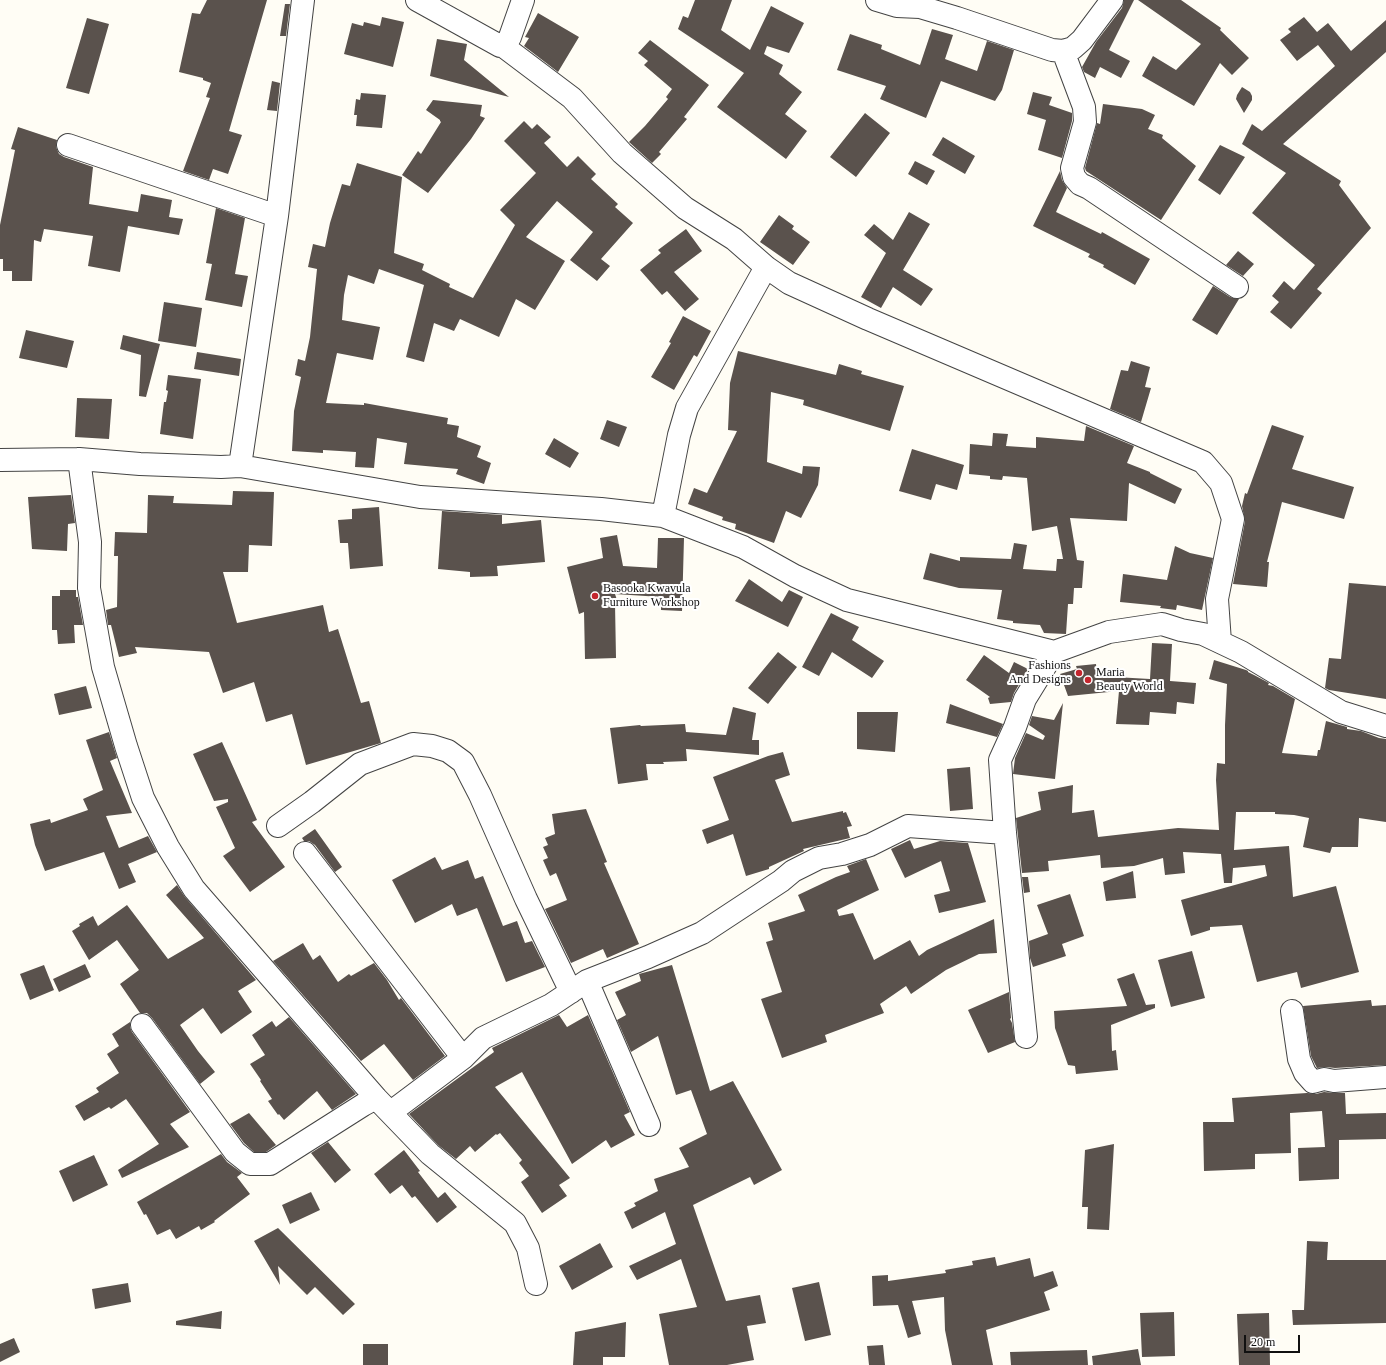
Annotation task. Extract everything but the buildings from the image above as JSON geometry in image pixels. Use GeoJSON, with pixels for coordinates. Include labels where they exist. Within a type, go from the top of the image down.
{"type":"FeatureCollection","features":[{"type":"Feature","properties":{"kind":"street"},"geometry":{"type":"LineString","coordinates":[[240,466],[277,216],[303,0]]}},
{"type":"Feature","properties":{"kind":"street"},"geometry":{"type":"LineString","coordinates":[[417,0],[500,46],[504,46],[572,98],[622,153],[685,208],[734,239],[766,267],[789,283],[868,319],[1203,462],[1221,483],[1233,519],[1217,599],[1220,642]]}},
{"type":"Feature","properties":{"kind":"street"},"geometry":{"type":"LineString","coordinates":[[504,46],[510,37],[523,0]]}},
{"type":"Feature","properties":{"kind":"street"},"geometry":{"type":"LineString","coordinates":[[876,0],[897,6],[920,7],[928,9],[1052,50],[1063,52],[1073,48],[1082,40],[1112,0]]}},
{"type":"Feature","properties":{"kind":"street"},"geometry":{"type":"LineString","coordinates":[[1063,52],[1084,108],[1085,122],[1072,168],[1074,177],[1080,184],[1089,188],[1237,288]]}},
{"type":"Feature","properties":{"kind":"street"},"geometry":{"type":"LineString","coordinates":[[68,146],[277,216]]}},
{"type":"Feature","properties":{"kind":"street"},"geometry":{"type":"LineString","coordinates":[[664,516],[679,435],[687,408],[766,267]]}},
{"type":"Feature","properties":{"kind":"street"},"geometry":{"type":"LineString","coordinates":[[79,459],[90,542],[89,588],[104,667],[126,746],[143,798],[168,848],[194,889],[384,1105],[430,1154],[514,1224],[528,1248],[536,1284]]}},
{"type":"Feature","properties":{"kind":"street"},"geometry":{"type":"LineString","coordinates":[[0,460],[79,459],[140,464],[221,467],[240,466],[420,497],[601,509],[664,516],[743,547],[795,576],[847,600],[1054,652],[1108,632],[1162,624],[1181,630],[1203,634],[1241,652],[1341,712],[1386,726]]}},
{"type":"Feature","properties":{"kind":"street"},"geometry":{"type":"LineString","coordinates":[[1026,1037],[1005,833],[1000,760],[1015,727],[1025,699],[1054,652]]}},
{"type":"Feature","properties":{"kind":"street"},"geometry":{"type":"LineString","coordinates":[[278,826],[312,802],[360,764],[413,744],[432,746],[448,751],[463,762],[480,795],[526,899],[579,987],[649,1125]]}},
{"type":"Feature","properties":{"kind":"street"},"geometry":{"type":"LineString","coordinates":[[142,1025],[235,1152],[250,1164],[270,1164],[363,1105],[384,1105],[463,1058],[483,1038],[551,1005],[579,987],[702,933],[793,871],[819,858],[842,854],[870,846],[908,826],[1005,833]]}},
{"type":"Feature","properties":{"kind":"street"},"geometry":{"type":"LineString","coordinates":[[305,853],[463,1058]]}},
{"type":"Feature","properties":{"kind":"street"},"geometry":{"type":"LineString","coordinates":[[1292,1011],[1299,1060],[1305,1073],[1313,1082],[1324,1079],[1334,1081],[1386,1077]]}},
{"type":"Feature","properties":{"kind":"place","name":"Basooka Kwavula Furniture Workshop"},"geometry":{"type":"Point","coordinates":[595,596]}},
{"type":"Feature","properties":{"kind":"place","name":"Fashions And Designs"},"geometry":{"type":"Point","coordinates":[1079,673]}},
{"type":"Feature","properties":{"kind":"place","name":"Maria Beauty World"},"geometry":{"type":"Point","coordinates":[1088,680]}}]}
